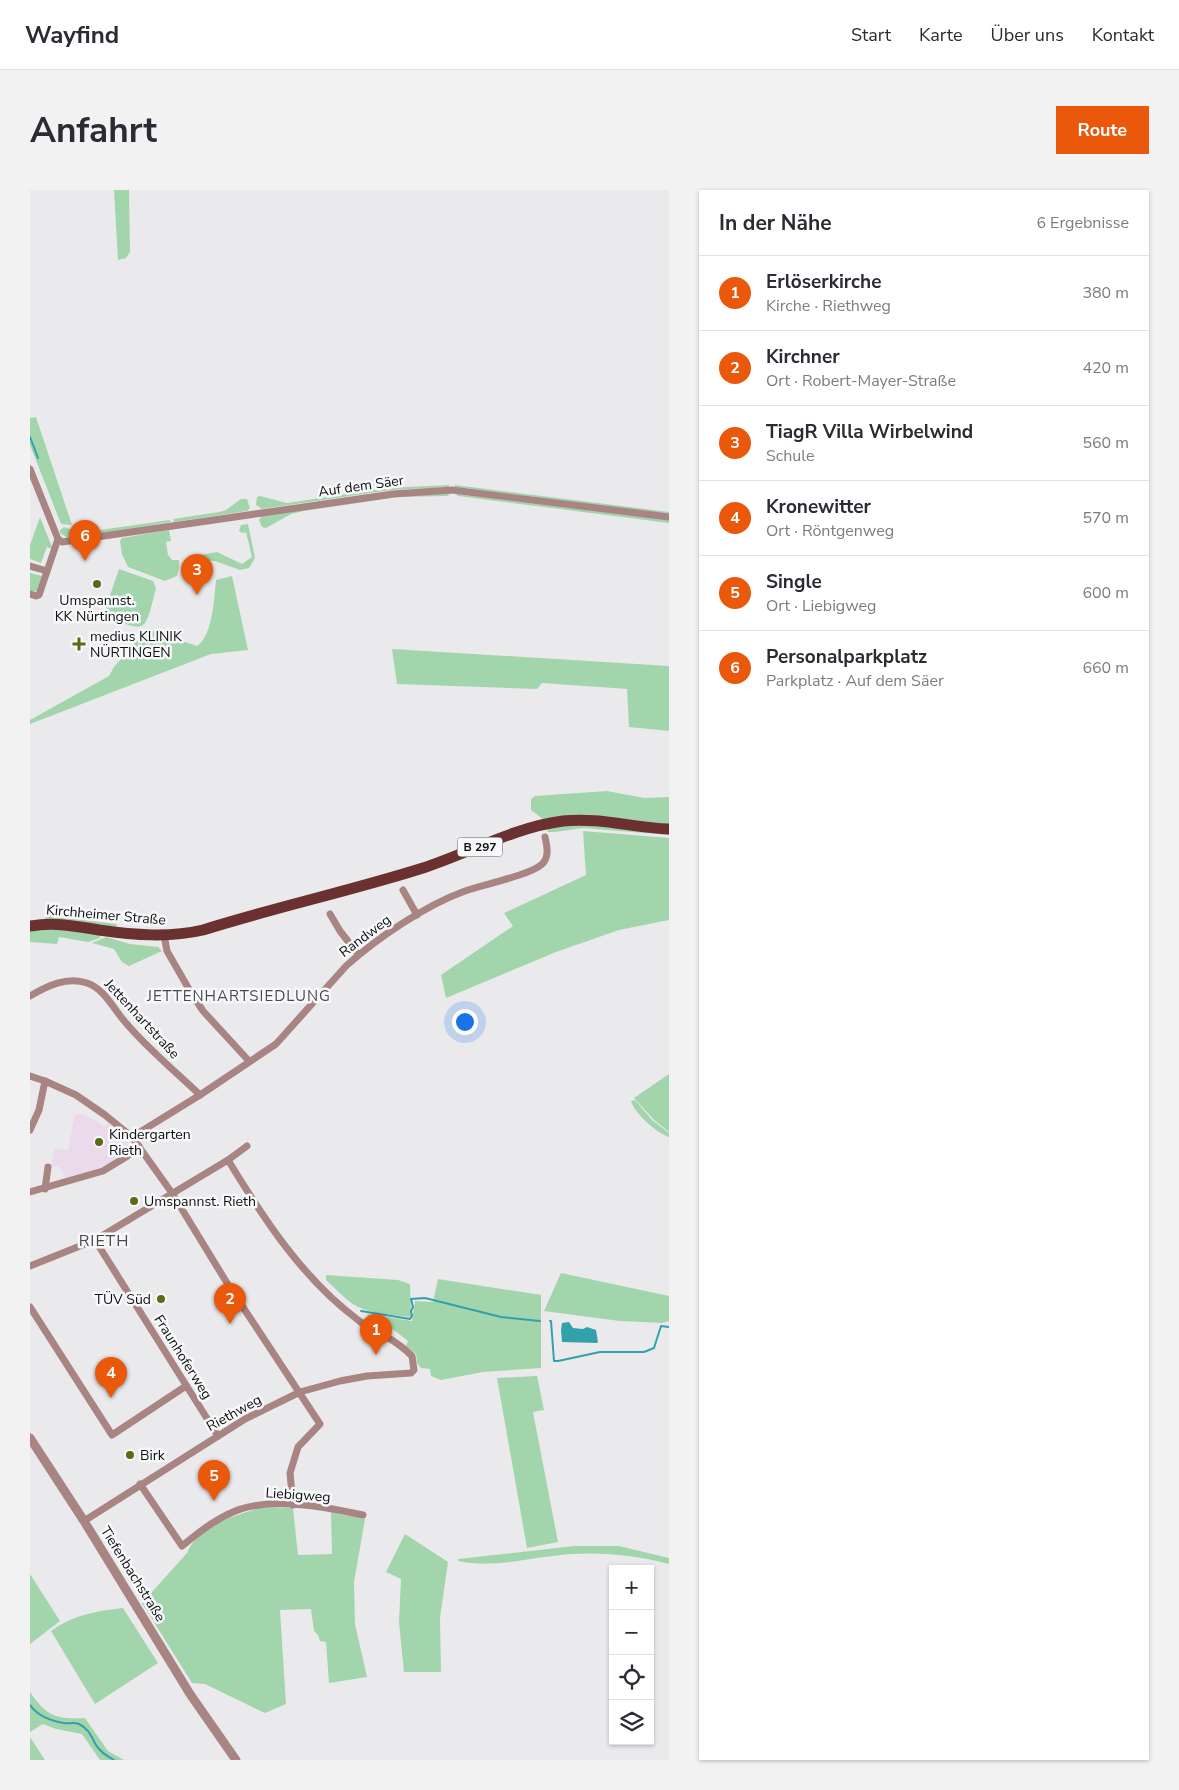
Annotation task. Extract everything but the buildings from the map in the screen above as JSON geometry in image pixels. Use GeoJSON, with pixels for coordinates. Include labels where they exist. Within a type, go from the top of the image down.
{"type":"FeatureCollection","features":[{"type":"Feature","properties":{"kind":"main road","name":"Kirchheimer Straße"},"geometry":{"type":"LineString","coordinates":[[30,926],[68,925],[120,932],[164,935],[193,932],[421,868],[505,837],[562,821],[594,820],[669,829]]}},
{"type":"Feature","properties":{"kind":"street"},"geometry":{"type":"LineString","coordinates":[[30,469],[58,539],[39,595],[30,594]]}},
{"type":"Feature","properties":{"kind":"street","name":"Auf dem Säer"},"geometry":{"type":"LineString","coordinates":[[58,539],[62,542],[67,542],[393,494],[452,490],[669,517]]}},
{"type":"Feature","properties":{"kind":"street"},"geometry":{"type":"LineString","coordinates":[[30,566],[47,571]]}},
{"type":"Feature","properties":{"kind":"street","name":"Randweg"},"geometry":{"type":"LineString","coordinates":[[132,1137],[200,1095],[276,1044],[358,954],[417,914],[440,901],[465,891],[536,868],[542,864],[546,859],[547,846],[545,836]]}},
{"type":"Feature","properties":{"kind":"street"},"geometry":{"type":"LineString","coordinates":[[403,890],[417,914]]}},
{"type":"Feature","properties":{"kind":"street"},"geometry":{"type":"LineString","coordinates":[[330,914],[340,931],[358,954]]}},
{"type":"Feature","properties":{"kind":"street"},"geometry":{"type":"LineString","coordinates":[[164,935],[167,951],[203,1011],[249,1061]]}},
{"type":"Feature","properties":{"kind":"street","name":"Jettenhartstraße"},"geometry":{"type":"LineString","coordinates":[[30,996],[64,980],[77,980],[94,986],[103,993],[126,1024],[200,1095]]}},
{"type":"Feature","properties":{"kind":"street"},"geometry":{"type":"LineString","coordinates":[[30,1076],[45,1081],[92,1106],[132,1137],[172,1193],[227,1283],[320,1424],[298,1446],[290,1473],[293,1505]]}},
{"type":"Feature","properties":{"kind":"street"},"geometry":{"type":"LineString","coordinates":[[30,1130],[39,1110],[45,1081]]}},
{"type":"Feature","properties":{"kind":"street"},"geometry":{"type":"LineString","coordinates":[[30,1192],[104,1171],[139,1146]]}},
{"type":"Feature","properties":{"kind":"street"},"geometry":{"type":"LineString","coordinates":[[30,1266],[95,1240],[228,1160],[247,1146]]}},
{"type":"Feature","properties":{"kind":"street","name":"Riethweg"},"geometry":{"type":"LineString","coordinates":[[84,1521],[246,1419],[300,1392],[340,1381],[367,1376],[411,1373],[414,1370],[412,1356],[384,1335],[359,1321],[323,1289],[297,1262],[262,1216],[228,1160]]}},
{"type":"Feature","properties":{"kind":"street"},"geometry":{"type":"LineString","coordinates":[[45,1188],[48,1167]]}},
{"type":"Feature","properties":{"kind":"street","name":"Fraunhoferweg"},"geometry":{"type":"LineString","coordinates":[[95,1240],[218,1436]]}},
{"type":"Feature","properties":{"kind":"street"},"geometry":{"type":"LineString","coordinates":[[30,1307],[112,1435],[186,1386]]}},
{"type":"Feature","properties":{"kind":"street","name":"Tiefenbachstraße"},"geometry":{"type":"LineString","coordinates":[[30,1438],[84,1521],[169,1660],[236,1760]]}},
{"type":"Feature","properties":{"kind":"street","name":"Liebigweg"},"geometry":{"type":"LineString","coordinates":[[140,1484],[182,1546],[212,1523],[235,1511],[257,1505],[319,1507],[363,1515]]}},
{"type":"Feature","properties":{"kind":"shaded area","name":"Kindergarten Rieth"},"geometry":{"type":"Polygon","coordinates":[[[75,1114],[82,1114],[104,1127],[108,1123],[134,1148],[112,1164],[67,1180],[59,1167],[51,1166],[54,1149],[68,1150],[75,1114]]]}},
{"type":"Feature","properties":{"kind":"green space"},"geometry":{"type":"Polygon","coordinates":[[[114,190],[129,190],[130,252],[126,258],[118,260],[114,190]]]}},
{"type":"Feature","properties":{"kind":"green space"},"geometry":{"type":"Polygon","coordinates":[[[36,417],[72,525],[61,524],[30,445],[30,418],[36,417]]]}},
{"type":"Feature","properties":{"kind":"green space"},"geometry":{"type":"Polygon","coordinates":[[[449,485],[449,487],[391,490],[262,509],[256,505],[257,497],[260,496],[287,503],[387,488],[449,485]]]}},
{"type":"Feature","properties":{"kind":"green space"},"geometry":{"type":"Polygon","coordinates":[[[455,485],[669,512],[669,514],[456,487],[455,485]]]}},
{"type":"Feature","properties":{"kind":"green space"},"geometry":{"type":"Polygon","coordinates":[[[450,493],[448,496],[398,497],[304,511],[291,514],[266,528],[262,527],[259,520],[262,515],[398,495],[450,493]]]}},
{"type":"Feature","properties":{"kind":"green space"},"geometry":{"type":"Polygon","coordinates":[[[455,494],[669,520],[669,523],[458,496],[455,494]]]}},
{"type":"Feature","properties":{"kind":"green space"},"geometry":{"type":"Polygon","coordinates":[[[241,499],[247,499],[250,508],[247,511],[174,522],[173,519],[226,510],[241,499]]]}},
{"type":"Feature","properties":{"kind":"green space"},"geometry":{"type":"Polygon","coordinates":[[[40,517],[52,547],[52,549],[47,547],[41,563],[30,559],[30,545],[40,517]]]}},
{"type":"Feature","properties":{"kind":"green space"},"geometry":{"type":"Polygon","coordinates":[[[170,520],[171,522],[72,538],[60,533],[60,530],[64,527],[78,532],[86,532],[170,520]]]}},
{"type":"Feature","properties":{"kind":"green space"},"geometry":{"type":"Polygon","coordinates":[[[248,524],[255,558],[249,568],[240,570],[215,561],[191,560],[189,557],[217,552],[242,564],[252,557],[246,532],[242,533],[239,531],[241,525],[248,524]]]}},
{"type":"Feature","properties":{"kind":"green space"},"geometry":{"type":"Polygon","coordinates":[[[169,530],[171,541],[166,542],[168,555],[172,560],[179,560],[177,576],[165,581],[128,567],[122,554],[120,541],[122,538],[169,530]]]}},
{"type":"Feature","properties":{"kind":"green space"},"geometry":{"type":"Polygon","coordinates":[[[119,569],[153,581],[156,588],[149,614],[142,626],[136,627],[103,616],[119,569]]]}},
{"type":"Feature","properties":{"kind":"green space"},"geometry":{"type":"Polygon","coordinates":[[[30,573],[42,576],[37,591],[30,591],[30,573]]]}},
{"type":"Feature","properties":{"kind":"green space"},"geometry":{"type":"Polygon","coordinates":[[[232,576],[248,650],[211,654],[30,724],[30,720],[109,676],[114,667],[147,629],[197,646],[202,641],[210,625],[216,580],[232,576]]]}},
{"type":"Feature","properties":{"kind":"green space"},"geometry":{"type":"Polygon","coordinates":[[[392,649],[669,666],[669,731],[629,727],[627,689],[542,683],[537,689],[397,684],[392,649]]]}},
{"type":"Feature","properties":{"kind":"green space"},"geometry":{"type":"Polygon","coordinates":[[[607,791],[644,798],[669,797],[669,824],[544,820],[531,810],[531,799],[535,796],[607,791]]]}},
{"type":"Feature","properties":{"kind":"green space"},"geometry":{"type":"Polygon","coordinates":[[[570,824],[669,832],[669,835],[583,828],[548,832],[547,829],[570,824]]]}},
{"type":"Feature","properties":{"kind":"green space"},"geometry":{"type":"Polygon","coordinates":[[[583,831],[669,838],[669,920],[619,930],[556,952],[446,998],[441,975],[513,926],[504,913],[586,875],[583,831]]]}},
{"type":"Feature","properties":{"kind":"green space"},"geometry":{"type":"Polygon","coordinates":[[[49,916],[117,924],[116,927],[44,920],[49,916]]]}},
{"type":"Feature","properties":{"kind":"green space"},"geometry":{"type":"Polygon","coordinates":[[[43,926],[101,933],[100,938],[88,942],[59,937],[57,944],[30,942],[30,928],[43,926]]]}},
{"type":"Feature","properties":{"kind":"green space"},"geometry":{"type":"Polygon","coordinates":[[[106,937],[130,944],[158,947],[162,951],[129,966],[122,962],[114,949],[92,943],[106,937]]]}},
{"type":"Feature","properties":{"kind":"green space"},"geometry":{"type":"Polygon","coordinates":[[[669,1074],[669,1132],[654,1120],[634,1098],[669,1074]]]}},
{"type":"Feature","properties":{"kind":"green space"},"geometry":{"type":"Polygon","coordinates":[[[635,1100],[652,1120],[669,1133],[669,1137],[659,1132],[641,1117],[631,1101],[635,1100]]]}},
{"type":"Feature","properties":{"kind":"green space"},"geometry":{"type":"Polygon","coordinates":[[[561,1273],[669,1296],[669,1321],[662,1323],[620,1321],[544,1311],[561,1273]]]}},
{"type":"Feature","properties":{"kind":"green space"},"geometry":{"type":"Polygon","coordinates":[[[326,1275],[398,1280],[410,1284],[411,1316],[378,1313],[356,1306],[326,1280],[326,1275]]]}},
{"type":"Feature","properties":{"kind":"green space"},"geometry":{"type":"Polygon","coordinates":[[[438,1279],[541,1295],[541,1368],[483,1372],[441,1380],[431,1376],[430,1369],[421,1368],[417,1363],[416,1354],[406,1346],[408,1341],[390,1327],[367,1317],[368,1314],[412,1321],[415,1301],[433,1302],[438,1279]]]}},
{"type":"Feature","properties":{"kind":"green space"},"geometry":{"type":"Polygon","coordinates":[[[537,1376],[544,1410],[533,1412],[558,1542],[527,1548],[497,1378],[537,1376]]]}},
{"type":"Feature","properties":{"kind":"green space"},"geometry":{"type":"Polygon","coordinates":[[[261,1508],[293,1508],[298,1555],[332,1554],[331,1512],[365,1519],[354,1582],[355,1624],[367,1677],[329,1683],[326,1642],[320,1641],[314,1631],[311,1609],[280,1610],[286,1704],[265,1713],[205,1684],[192,1683],[142,1603],[187,1553],[199,1536],[208,1529],[230,1518],[261,1508]]]}},
{"type":"Feature","properties":{"kind":"green space"},"geometry":{"type":"Polygon","coordinates":[[[405,1534],[448,1562],[440,1618],[441,1672],[404,1672],[399,1622],[401,1579],[386,1572],[405,1534]]]}},
{"type":"Feature","properties":{"kind":"green space"},"geometry":{"type":"Polygon","coordinates":[[[574,1546],[619,1546],[669,1558],[669,1564],[609,1554],[559,1555],[487,1564],[458,1561],[458,1559],[574,1546]]]}},
{"type":"Feature","properties":{"kind":"green space"},"geometry":{"type":"Polygon","coordinates":[[[30,1574],[60,1621],[30,1644],[30,1574]]]}},
{"type":"Feature","properties":{"kind":"green space"},"geometry":{"type":"Polygon","coordinates":[[[123,1608],[158,1663],[95,1704],[51,1631],[76,1617],[123,1608]]]}},
{"type":"Feature","properties":{"kind":"green space"},"geometry":{"type":"Polygon","coordinates":[[[30,1692],[42,1707],[53,1715],[67,1718],[85,1718],[108,1751],[124,1760],[100,1760],[82,1734],[56,1729],[43,1724],[30,1732],[30,1692]]]}},
{"type":"Feature","properties":{"kind":"green space"},"geometry":{"type":"Polygon","coordinates":[[[30,1737],[45,1760],[30,1760],[30,1737]]]}},
{"type":"Feature","properties":{"kind":"water"},"geometry":{"type":"Polygon","coordinates":[[[569,1322],[573,1328],[583,1329],[587,1327],[596,1330],[598,1342],[562,1342],[562,1323],[569,1322]]]}},
{"type":"Feature","properties":{"kind":"waterway"},"geometry":{"type":"LineString","coordinates":[[30,437],[38,458]]}},
{"type":"Feature","properties":{"kind":"waterway"},"geometry":{"type":"LineString","coordinates":[[361,1311],[410,1319],[413,1307],[411,1299],[425,1298],[501,1317],[540,1321]]}},
{"type":"Feature","properties":{"kind":"waterway"},"geometry":{"type":"LineString","coordinates":[[550,1321],[554,1361],[600,1352],[644,1352],[654,1348],[661,1326],[669,1327]]}},
{"type":"Feature","properties":{"kind":"waterway"},"geometry":{"type":"LineString","coordinates":[[30,1705],[41,1715],[50,1719],[64,1723],[77,1723],[82,1726],[100,1750],[114,1760]]}},
{"type":"Feature","properties":{"kind":"place","name":"Personalparkplatz"},"geometry":{"type":"Point","coordinates":[85,561]}},
{"type":"Feature","properties":{"kind":"place","name":"Umspannst. KK Nürtingen"},"geometry":{"type":"Point","coordinates":[97,584]}},
{"type":"Feature","properties":{"kind":"place","name":"TiagR Villa Wirbelwind"},"geometry":{"type":"Point","coordinates":[197,595]}},
{"type":"Feature","properties":{"kind":"place","name":"medius KLINIK NÜRTINGEN"},"geometry":{"type":"Point","coordinates":[79,644]}},
{"type":"Feature","properties":{"kind":"place","name":"Kindergarten Rieth"},"geometry":{"type":"Point","coordinates":[99,1142]}},
{"type":"Feature","properties":{"kind":"place","name":"Umspannst. Rieth"},"geometry":{"type":"Point","coordinates":[134,1201]}},
{"type":"Feature","properties":{"kind":"place","name":"TÜV Süd"},"geometry":{"type":"Point","coordinates":[161,1299]}},
{"type":"Feature","properties":{"kind":"place","name":"Kirchner"},"geometry":{"type":"Point","coordinates":[230,1324]}},
{"type":"Feature","properties":{"kind":"place","name":"Erlöserkirche"},"geometry":{"type":"Point","coordinates":[376,1355]}},
{"type":"Feature","properties":{"kind":"place","name":"Kronewitter"},"geometry":{"type":"Point","coordinates":[111,1398]}},
{"type":"Feature","properties":{"kind":"place","name":"Birk"},"geometry":{"type":"Point","coordinates":[130,1455]}},
{"type":"Feature","properties":{"kind":"place","name":"Single"},"geometry":{"type":"Point","coordinates":[214,1501]}},
{"type":"Feature","properties":{"kind":"district","name":"JETTENHARTSIEDLUNG"},"geometry":{"type":"Point","coordinates":[239,996]}},
{"type":"Feature","properties":{"kind":"district","name":"RIETH"},"geometry":{"type":"Point","coordinates":[104,1241]}}]}
